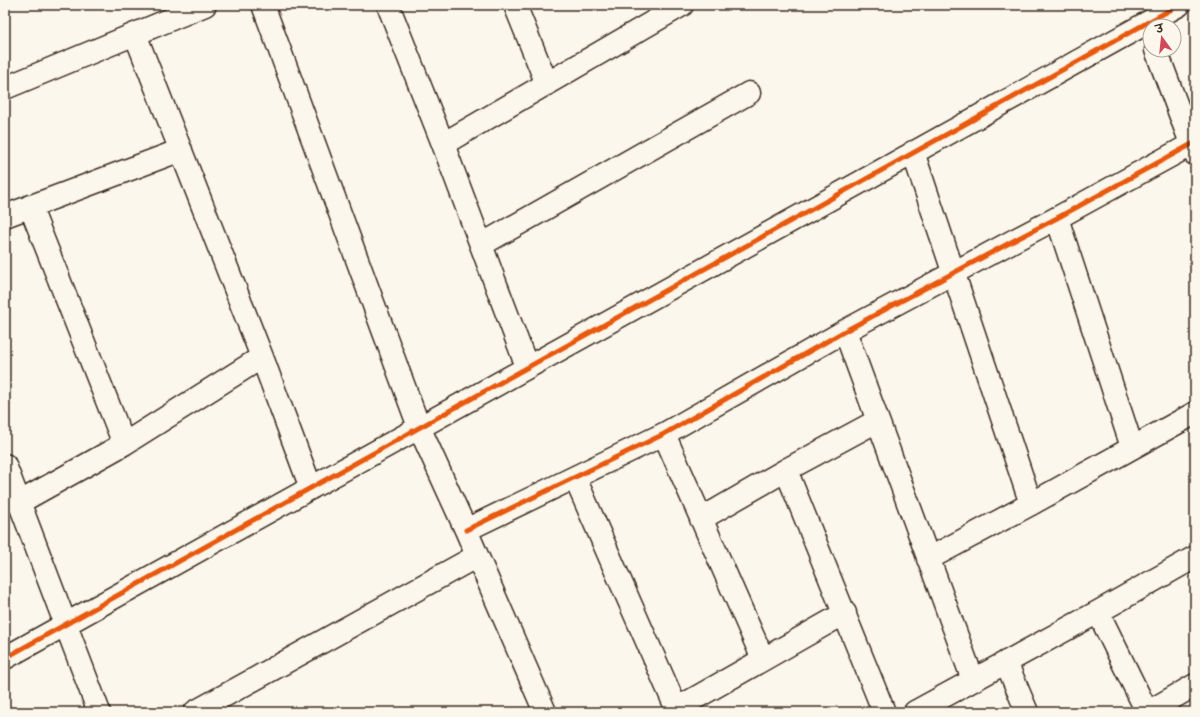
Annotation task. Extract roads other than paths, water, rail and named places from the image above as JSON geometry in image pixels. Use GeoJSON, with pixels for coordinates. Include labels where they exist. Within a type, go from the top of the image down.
{"type":"FeatureCollection","features":[{"type":"Feature","properties":{"kind":"street"},"geometry":{"type":"LineString","coordinates":[[5,88],[205,5]]}},
{"type":"Feature","properties":{"kind":"street"},"geometry":{"type":"LineString","coordinates":[[264,5],[419,427],[466,530],[545,712]]}},
{"type":"Feature","properties":{"kind":"street"},"geometry":{"type":"LineString","coordinates":[[388,5],[443,144],[527,367]]}},
{"type":"Feature","properties":{"kind":"street"},"geometry":{"type":"LineString","coordinates":[[515,5],[547,84]]}},
{"type":"Feature","properties":{"kind":"street"},"geometry":{"type":"LineString","coordinates":[[443,144],[682,5]]}},
{"type":"Feature","properties":{"kind":"street"},"geometry":{"type":"LineString","coordinates":[[1163,18],[1179,5]]}},
{"type":"Feature","properties":{"kind":"street"},"geometry":{"type":"LineString","coordinates":[[5,658],[913,152],[1142,33]]}},
{"type":"Feature","properties":{"kind":"street"},"geometry":{"type":"LineString","coordinates":[[135,34],[262,357],[311,488]]}},
{"type":"Feature","properties":{"kind":"street"},"geometry":{"type":"LineString","coordinates":[[466,530],[664,434],[845,331],[954,272],[1193,149],[1159,58]]}},
{"type":"Feature","properties":{"kind":"street"},"geometry":{"type":"LineString","coordinates":[[481,245],[749,93]]}},
{"type":"Feature","properties":{"kind":"street"},"geometry":{"type":"LineString","coordinates":[[5,216],[181,150]]}},
{"type":"Feature","properties":{"kind":"street"},"geometry":{"type":"LineString","coordinates":[[913,152],[1031,504]]}},
{"type":"Feature","properties":{"kind":"street"},"geometry":{"type":"LineString","coordinates":[[30,206],[124,444]]}},
{"type":"Feature","properties":{"kind":"street"},"geometry":{"type":"LineString","coordinates":[[1057,218],[1132,447]]}},
{"type":"Feature","properties":{"kind":"street"},"geometry":{"type":"LineString","coordinates":[[845,331],[973,680]]}},
{"type":"Feature","properties":{"kind":"street"},"geometry":{"type":"LineString","coordinates":[[20,502],[124,444],[262,357]]}},
{"type":"Feature","properties":{"kind":"street"},"geometry":{"type":"LineString","coordinates":[[928,559],[1195,413]]}},
{"type":"Feature","properties":{"kind":"street"},"geometry":{"type":"LineString","coordinates":[[701,519],[786,470],[877,421]]}},
{"type":"Feature","properties":{"kind":"street"},"geometry":{"type":"LineString","coordinates":[[664,434],[763,659]]}},
{"type":"Feature","properties":{"kind":"street"},"geometry":{"type":"LineString","coordinates":[[5,464],[99,712]]}},
{"type":"Feature","properties":{"kind":"street"},"geometry":{"type":"LineString","coordinates":[[786,470],[884,712]]}},
{"type":"Feature","properties":{"kind":"street"},"geometry":{"type":"LineString","coordinates":[[576,478],[677,710],[845,613]]}},
{"type":"Feature","properties":{"kind":"street"},"geometry":{"type":"LineString","coordinates":[[195,712],[222,705],[477,556]]}},
{"type":"Feature","properties":{"kind":"street"},"geometry":{"type":"LineString","coordinates":[[915,712],[1195,557]]}},
{"type":"Feature","properties":{"kind":"street"},"geometry":{"type":"LineString","coordinates":[[1098,612],[1148,712],[1195,685]]}},
{"type":"Feature","properties":{"kind":"street"},"geometry":{"type":"LineString","coordinates":[[1006,662],[1027,712]]}}]}
